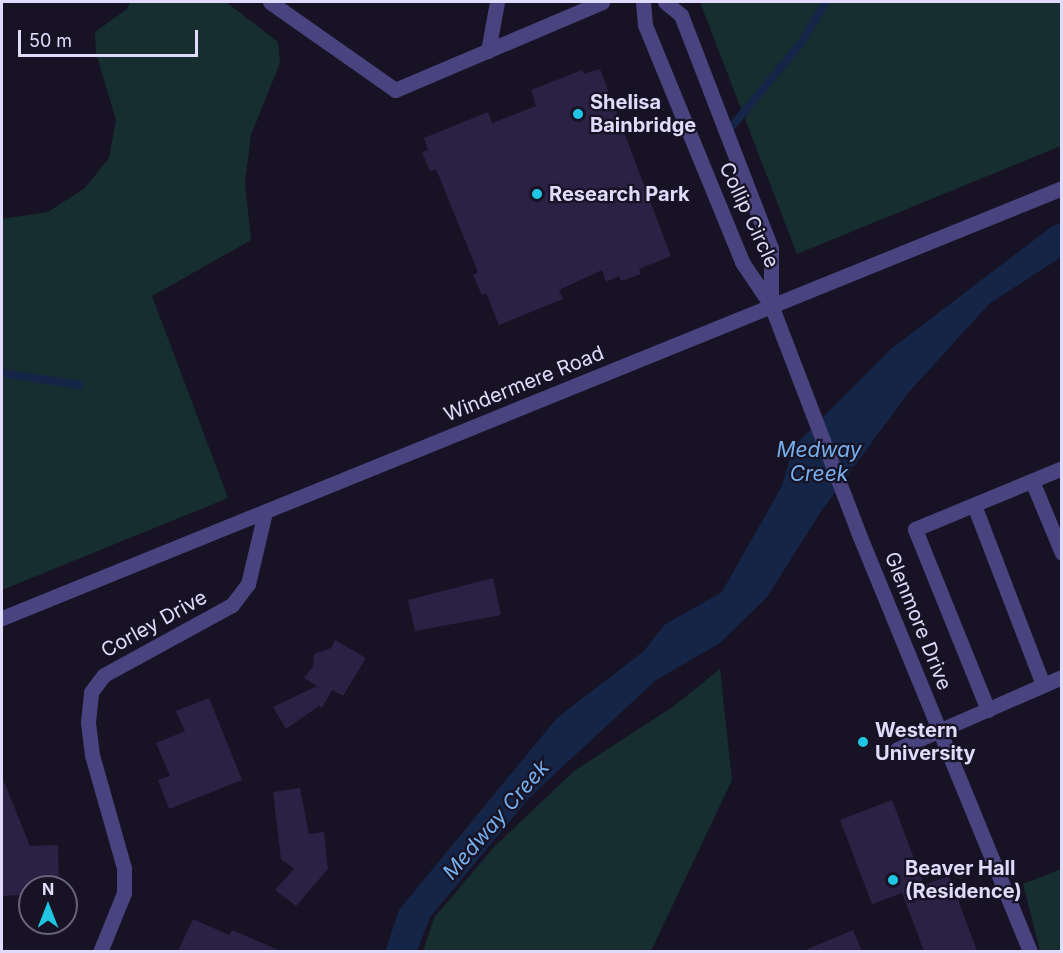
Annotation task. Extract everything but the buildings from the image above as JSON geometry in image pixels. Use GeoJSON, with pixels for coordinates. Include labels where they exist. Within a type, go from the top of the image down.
{"type":"FeatureCollection","features":[{"type":"Feature","properties":{"kind":"street"},"geometry":{"type":"LineString","coordinates":[[270,2],[395,90],[602,2]]}},
{"type":"Feature","properties":{"kind":"street"},"geometry":{"type":"LineString","coordinates":[[488,51],[497,2]]}},
{"type":"Feature","properties":{"kind":"street","name":"Collip Circle"},"geometry":{"type":"LineString","coordinates":[[643,2],[645,25],[742,262],[771,305]]}},
{"type":"Feature","properties":{"kind":"street","name":"Collip Circle"},"geometry":{"type":"LineString","coordinates":[[665,2],[681,15],[771,248],[771,305]]}},
{"type":"Feature","properties":{"kind":"street","name":"Windermere Road"},"geometry":{"type":"LineString","coordinates":[[2,618],[1062,188]]}},
{"type":"Feature","properties":{"kind":"street","name":"Glenmore Drive"},"geometry":{"type":"LineString","coordinates":[[771,305],[858,532],[1030,951]]}},
{"type":"Feature","properties":{"kind":"street"},"geometry":{"type":"LineString","coordinates":[[988,710],[915,529],[1062,468]]}},
{"type":"Feature","properties":{"kind":"street"},"geometry":{"type":"LineString","coordinates":[[1032,481],[1062,553]]}},
{"type":"Feature","properties":{"kind":"street"},"geometry":{"type":"LineString","coordinates":[[974,505],[1043,685]]}},
{"type":"Feature","properties":{"kind":"street","name":"Corley Drive"},"geometry":{"type":"LineString","coordinates":[[100,951],[124,893],[124,868],[93,755],[88,722],[91,693],[104,675],[232,605],[248,584],[265,512]]}},
{"type":"Feature","properties":{"kind":"street"},"geometry":{"type":"LineString","coordinates":[[897,749],[1062,677]]}},
{"type":"Feature","properties":{"kind":"green space"},"geometry":{"type":"Polygon","coordinates":[[[130,2],[226,2],[278,42],[280,63],[251,135],[245,183],[251,240],[152,296],[228,498],[2,590],[2,219],[48,212],[85,188],[109,158],[116,120],[96,53],[95,32],[127,9],[130,2]]]}},
{"type":"Feature","properties":{"kind":"green space"},"geometry":{"type":"Polygon","coordinates":[[[700,2],[1061,2],[1061,146],[797,254],[700,2]]]}},
{"type":"Feature","properties":{"kind":"green space"},"geometry":{"type":"Polygon","coordinates":[[[720,669],[732,780],[651,951],[423,951],[434,918],[494,847],[574,771],[674,706],[720,669]]]}},
{"type":"Feature","properties":{"kind":"green space"},"geometry":{"type":"Polygon","coordinates":[[[1061,869],[1061,951],[1040,951],[1023,884],[1061,869]]]}},
{"type":"Feature","properties":{"kind":"water","name":"Medway Creek"},"geometry":{"type":"Polygon","coordinates":[[[1061,223],[1061,257],[989,304],[908,393],[820,513],[767,597],[720,643],[656,680],[531,796],[430,917],[417,951],[385,952],[399,910],[557,718],[644,651],[664,625],[722,592],[782,486],[793,447],[891,349],[1051,227],[1061,223]]]}},
{"type":"Feature","properties":{"kind":"waterway"},"geometry":{"type":"LineString","coordinates":[[733,125],[801,43],[826,2]]}},
{"type":"Feature","properties":{"kind":"waterway"},"geometry":{"type":"LineString","coordinates":[[2,373],[79,385]]}},
{"type":"Feature","properties":{"kind":"place","name":"Shelisa Bainbridge"},"geometry":{"type":"Point","coordinates":[578,114]}},
{"type":"Feature","properties":{"kind":"place","name":"Research Park"},"geometry":{"type":"Point","coordinates":[537,194]}},
{"type":"Feature","properties":{"kind":"place","name":"Western University"},"geometry":{"type":"Point","coordinates":[863,742]}},
{"type":"Feature","properties":{"kind":"place","name":"Beaver Hall (Residence)"},"geometry":{"type":"Point","coordinates":[893,880]}}]}
